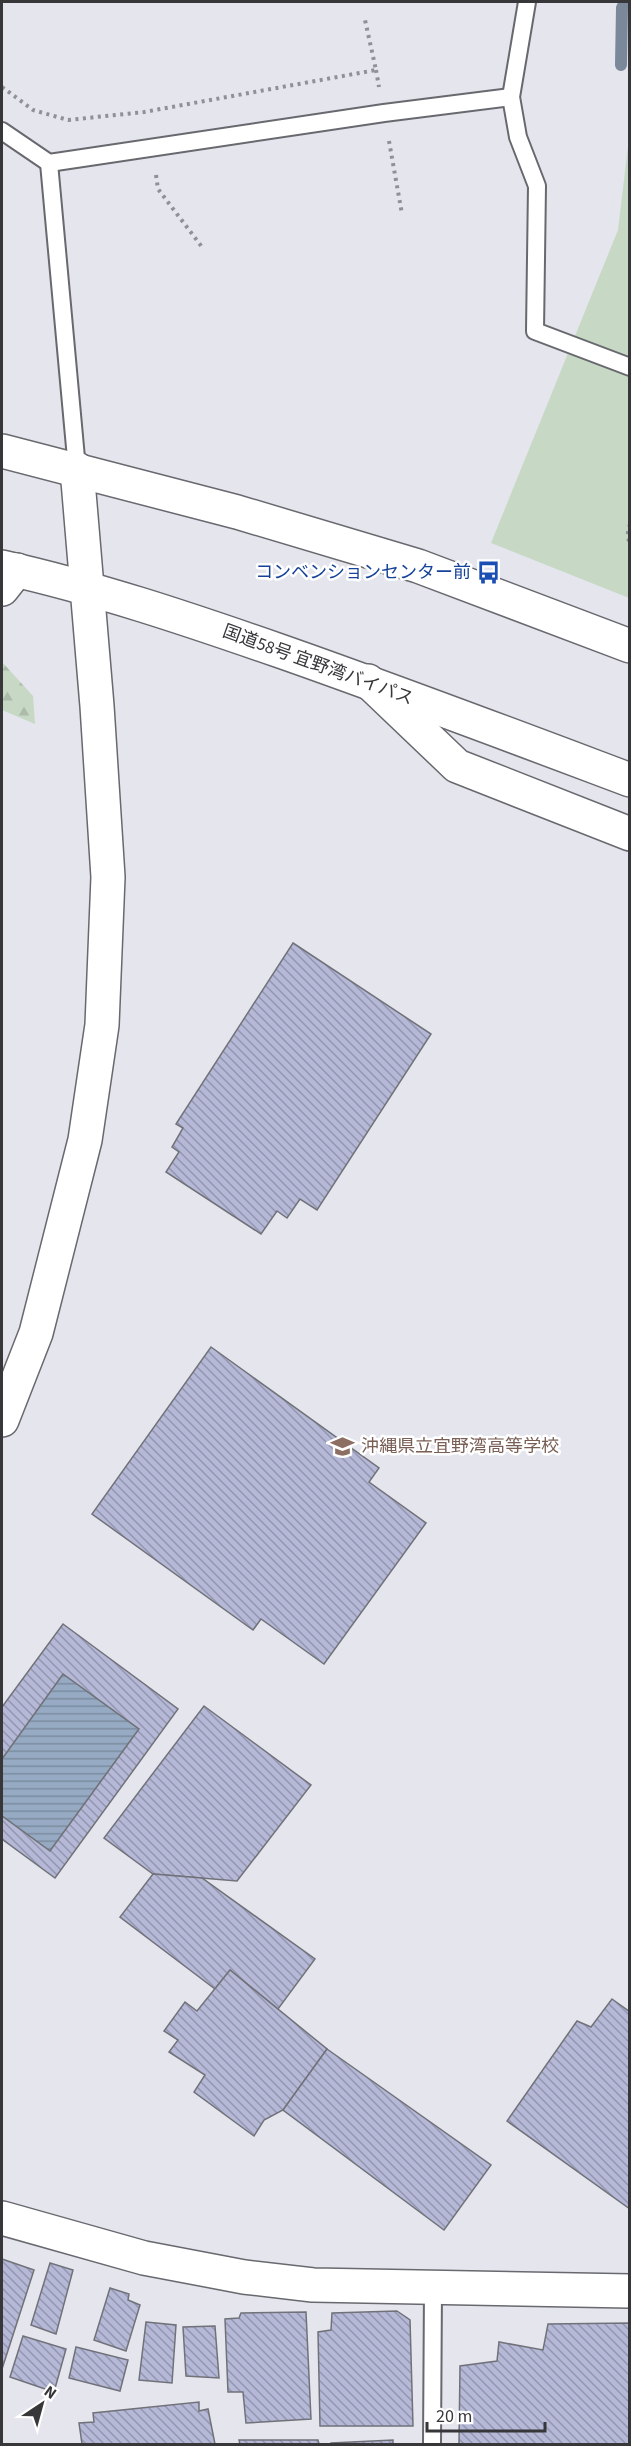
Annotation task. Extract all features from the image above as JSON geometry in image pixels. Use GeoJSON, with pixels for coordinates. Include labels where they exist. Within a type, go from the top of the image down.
{"type":"FeatureCollection","features":[{"type":"Feature","properties":{"kind":"main road"},"geometry":{"type":"LineString","coordinates":[[2,451],[237,512],[418,567],[630,646]]}},
{"type":"Feature","properties":{"kind":"main road"},"geometry":{"type":"LineString","coordinates":[[2,1420],[39,1322],[85,1140],[102,1025],[108,877],[77,469]]}},
{"type":"Feature","properties":{"kind":"main road","name":"国道58号 宜野湾バイパス"},"geometry":{"type":"LineString","coordinates":[[7,575],[87,588],[204,624],[368,681],[630,780]]}},
{"type":"Feature","properties":{"kind":"main road"},"geometry":{"type":"LineString","coordinates":[[368,681],[457,766],[630,834]]}},
{"type":"Feature","properties":{"kind":"main road"},"geometry":{"type":"LineString","coordinates":[[2,2218],[144,2258],[244,2277],[313,2285],[630,2291]]}},
{"type":"Feature","properties":{"kind":"lane"},"geometry":{"type":"LineString","coordinates":[[527,2],[512,97],[518,137],[537,186],[535,331],[630,367]]}},
{"type":"Feature","properties":{"kind":"lane"},"geometry":{"type":"LineString","coordinates":[[2,131],[49,163],[384,113],[512,97]]}},
{"type":"Feature","properties":{"kind":"lane"},"geometry":{"type":"LineString","coordinates":[[49,163],[77,469]]}},
{"type":"Feature","properties":{"kind":"lane"},"geometry":{"type":"LineString","coordinates":[[432,2445],[433,2288]]}},
{"type":"Feature","properties":{"kind":"path"},"geometry":{"type":"LineString","coordinates":[[2,87],[33,110],[68,120],[144,112],[376,70],[365,20]]}},
{"type":"Feature","properties":{"kind":"path"},"geometry":{"type":"LineString","coordinates":[[144,112],[158,189],[202,247]]}},
{"type":"Feature","properties":{"kind":"path"},"geometry":{"type":"LineString","coordinates":[[630,524],[627,537],[630,542]]}},
{"type":"Feature","properties":{"kind":"green space"},"geometry":{"type":"Polygon","coordinates":[[[629,138],[629,598],[491,543],[618,230],[629,138]]]}},
{"type":"Feature","properties":{"kind":"green space"},"geometry":{"type":"Polygon","coordinates":[[[2,662],[33,696],[35,724],[2,710],[2,662]]]}},
{"type":"Feature","properties":{"kind":"water"},"geometry":{"type":"Polygon","coordinates":[[[63,1674],[139,1729],[50,1851],[2,1816],[2,1759],[63,1674]]]}},
{"type":"Feature","properties":{"kind":"building"},"geometry":{"type":"Polygon","coordinates":[[[293,943],[431,1034],[317,1210],[300,1199],[287,1218],[277,1211],[261,1234],[166,1172],[179,1152],[172,1147],[183,1128],[176,1124],[293,943]]]}},
{"type":"Feature","properties":{"kind":"building"},"geometry":{"type":"Polygon","coordinates":[[[211,1347],[379,1468],[369,1482],[426,1523],[324,1664],[261,1619],[253,1630],[92,1514],[211,1347]]]}},
{"type":"Feature","properties":{"kind":"building"},"geometry":{"type":"Polygon","coordinates":[[[63,1624],[178,1709],[55,1878],[2,1839],[2,1816],[50,1851],[139,1729],[63,1674],[2,1759],[2,1707],[63,1624]]]}},
{"type":"Feature","properties":{"kind":"building"},"geometry":{"type":"Polygon","coordinates":[[[204,1706],[311,1785],[237,1881],[153,1874],[104,1838],[204,1706]]]}},
{"type":"Feature","properties":{"kind":"building"},"geometry":{"type":"Polygon","coordinates":[[[153,1874],[202,1878],[315,1959],[278,2009],[230,1970],[215,1989],[120,1917],[153,1874]]]}},
{"type":"Feature","properties":{"kind":"building"},"geometry":{"type":"Polygon","coordinates":[[[230,1970],[327,2049],[283,2110],[264,2120],[254,2136],[194,2092],[205,2075],[169,2052],[178,2040],[164,2031],[185,2002],[197,2011],[230,1970]]]}},
{"type":"Feature","properties":{"kind":"building"},"geometry":{"type":"Polygon","coordinates":[[[612,1999],[630,2012],[630,2209],[507,2121],[577,2021],[591,2027],[612,1999]]]}},
{"type":"Feature","properties":{"kind":"building"},"geometry":{"type":"Polygon","coordinates":[[[327,2049],[491,2165],[444,2230],[283,2110],[327,2049]]]}},
{"type":"Feature","properties":{"kind":"building"},"geometry":{"type":"Polygon","coordinates":[[[2,2259],[34,2270],[2,2369],[2,2259]]]}},
{"type":"Feature","properties":{"kind":"building"},"geometry":{"type":"Polygon","coordinates":[[[50,2263],[73,2270],[56,2334],[31,2325],[50,2263]]]}},
{"type":"Feature","properties":{"kind":"building"},"geometry":{"type":"Polygon","coordinates":[[[110,2288],[129,2294],[128,2300],[140,2305],[126,2351],[94,2340],[110,2288]]]}},
{"type":"Feature","properties":{"kind":"building"},"geometry":{"type":"Polygon","coordinates":[[[397,2311],[410,2320],[413,2426],[320,2426],[318,2332],[331,2330],[332,2313],[397,2311]]]}},
{"type":"Feature","properties":{"kind":"building"},"geometry":{"type":"Polygon","coordinates":[[[306,2312],[311,2419],[246,2423],[243,2392],[228,2392],[225,2319],[239,2318],[241,2313],[306,2312]]]}},
{"type":"Feature","properties":{"kind":"building"},"geometry":{"type":"Polygon","coordinates":[[[146,2322],[176,2325],[172,2383],[139,2380],[146,2322]]]}},
{"type":"Feature","properties":{"kind":"building"},"geometry":{"type":"Polygon","coordinates":[[[630,2323],[630,2444],[459,2444],[460,2366],[497,2361],[499,2342],[543,2350],[548,2324],[630,2323]]]}},
{"type":"Feature","properties":{"kind":"building"},"geometry":{"type":"Polygon","coordinates":[[[215,2326],[219,2378],[186,2376],[183,2327],[215,2326]]]}},
{"type":"Feature","properties":{"kind":"building"},"geometry":{"type":"Polygon","coordinates":[[[23,2336],[66,2349],[54,2392],[10,2377],[23,2336]]]}},
{"type":"Feature","properties":{"kind":"building"},"geometry":{"type":"Polygon","coordinates":[[[76,2347],[128,2360],[120,2391],[69,2378],[76,2347]]]}},
{"type":"Feature","properties":{"kind":"building"},"geometry":{"type":"Polygon","coordinates":[[[199,2402],[199,2411],[208,2409],[215,2444],[82,2444],[79,2423],[94,2422],[93,2413],[199,2402]]]}},
{"type":"Feature","properties":{"kind":"building"},"geometry":{"type":"Polygon","coordinates":[[[239,2440],[318,2440],[319,2444],[240,2444],[239,2440]]]}},
{"type":"Feature","properties":{"kind":"building"},"geometry":{"type":"Polygon","coordinates":[[[393,2440],[393,2444],[331,2444],[331,2443],[393,2440]]]}},
{"type":"Feature","properties":{"kind":"waterway"},"geometry":{"type":"LineString","coordinates":[[621,65],[622,8],[625,2]]}},
{"type":"Feature","properties":{"kind":"place","name":"コンベンションセンター前"},"geometry":{"type":"Point","coordinates":[489,572]}},
{"type":"Feature","properties":{"kind":"place","name":"沖縄県立宜野湾高等学校"},"geometry":{"type":"Point","coordinates":[343,1446]}}]}
